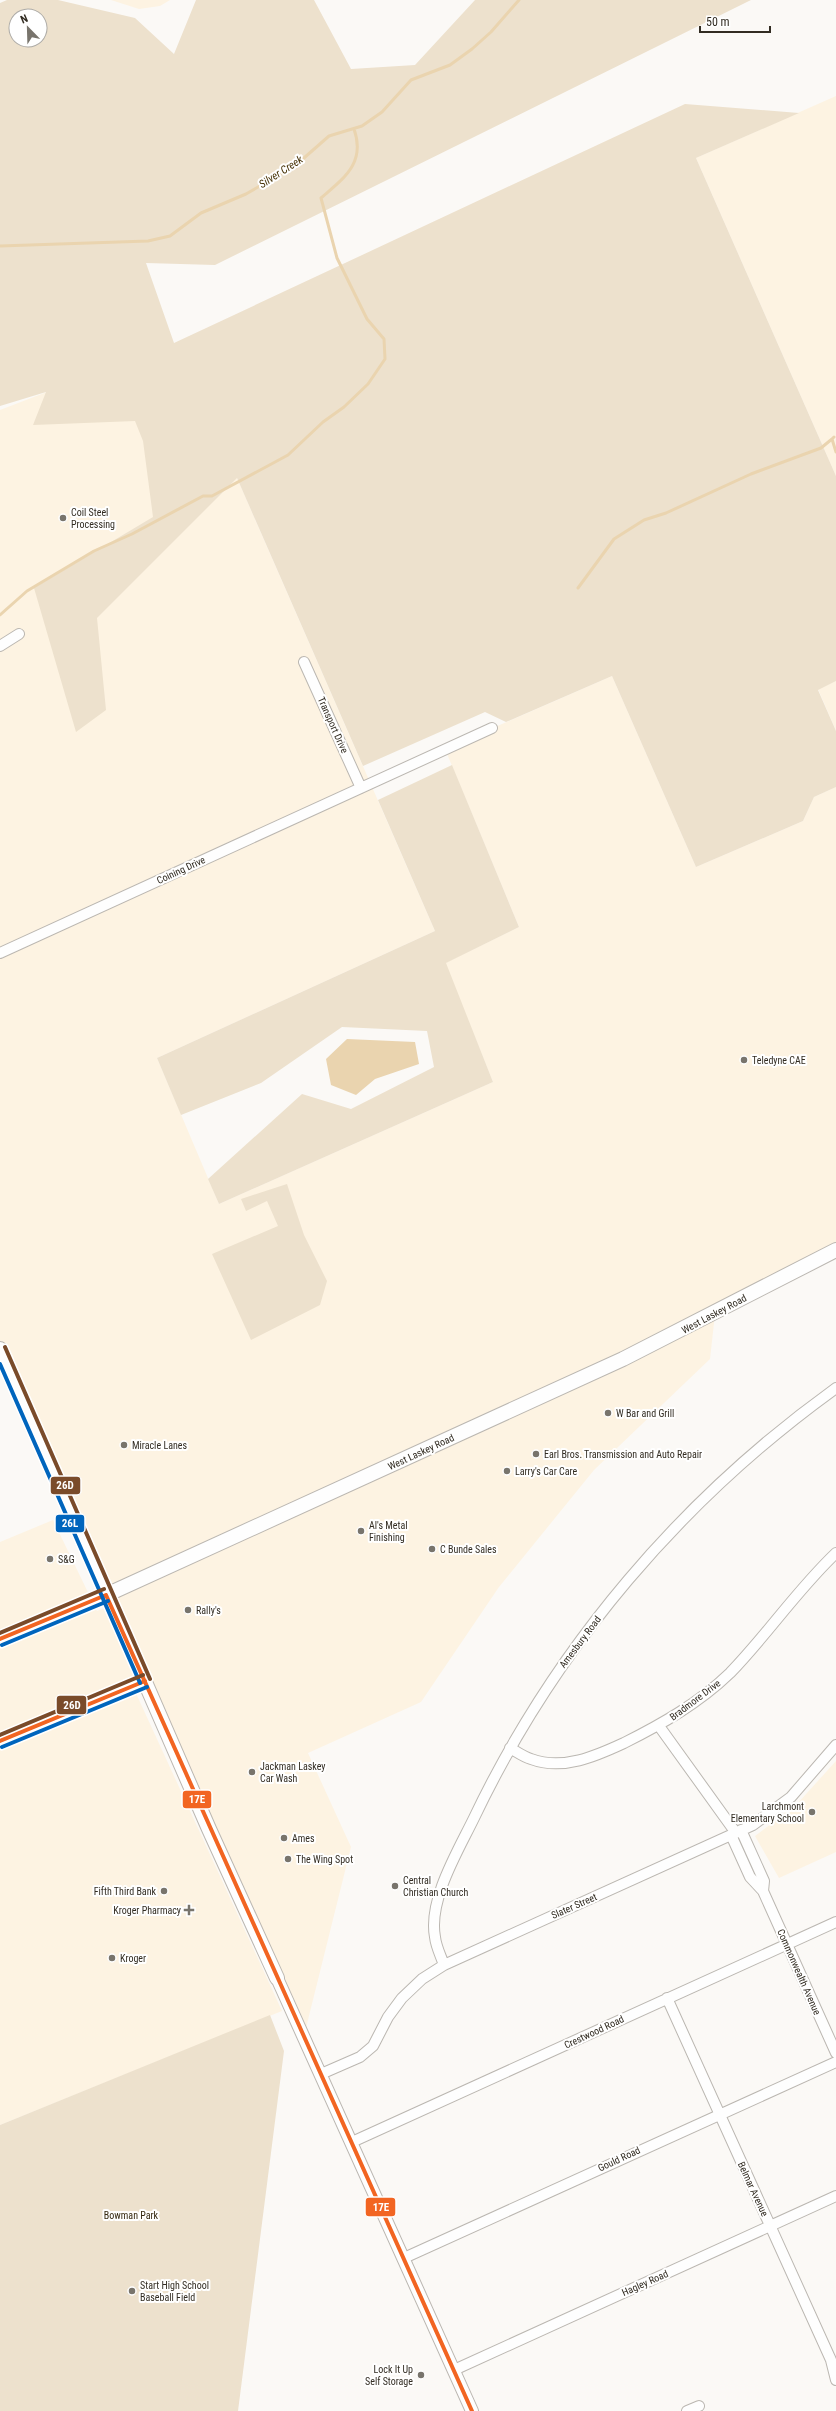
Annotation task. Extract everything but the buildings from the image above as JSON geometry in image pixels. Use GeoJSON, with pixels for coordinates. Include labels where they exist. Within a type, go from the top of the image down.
{"type":"FeatureCollection","features":[{"type":"Feature","properties":{"kind":"main road","name":"West Laskey Road"},"geometry":{"type":"LineString","coordinates":[[0,1639],[106,1595],[623,1359],[836,1250]]}},
{"type":"Feature","properties":{"kind":"main road"},"geometry":{"type":"LineString","coordinates":[[0,1348],[106,1595],[277,1978]]}},
{"type":"Feature","properties":{"kind":"street"},"geometry":{"type":"LineString","coordinates":[[0,646],[19,634]]}},
{"type":"Feature","properties":{"kind":"street","name":"Transport Drive"},"geometry":{"type":"LineString","coordinates":[[304,662],[361,788]]}},
{"type":"Feature","properties":{"kind":"street","name":"Coining Drive"},"geometry":{"type":"LineString","coordinates":[[0,953],[492,728]]}},
{"type":"Feature","properties":{"kind":"street","name":"Amesbury Road"},"geometry":{"type":"LineString","coordinates":[[444,1965],[434,1936],[435,1908],[461,1845],[510,1748],[547,1687],[588,1629],[642,1562],[708,1494],[768,1440],[836,1388]]}},
{"type":"Feature","properties":{"kind":"street","name":"Bradmore Drive"},"geometry":{"type":"LineString","coordinates":[[510,1748],[532,1760],[553,1763],[577,1761],[602,1753],[659,1726],[698,1700],[729,1673],[800,1590],[836,1553]]}},
{"type":"Feature","properties":{"kind":"street","name":"Commonwealth Avenue"},"geometry":{"type":"LineString","coordinates":[[659,1726],[736,1832],[764,1881],[763,1891],[836,2053]]}},
{"type":"Feature","properties":{"kind":"street","name":"Slater Street"},"geometry":{"type":"LineString","coordinates":[[321,2074],[360,2057],[373,2046],[388,2017],[402,1998],[422,1979],[444,1965],[753,1825],[791,1797],[836,1745]]}},
{"type":"Feature","properties":{"kind":"street","name":"Crestwood Road"},"geometry":{"type":"LineString","coordinates":[[352,2142],[836,1922]]}},
{"type":"Feature","properties":{"kind":"street"},"geometry":{"type":"LineString","coordinates":[[277,1978],[472,2411]]}},
{"type":"Feature","properties":{"kind":"street","name":"Belmar Avenue"},"geometry":{"type":"LineString","coordinates":[[667,1998],[718,2114],[831,2360],[836,2380]]}},
{"type":"Feature","properties":{"kind":"street","name":"Gould Road"},"geometry":{"type":"LineString","coordinates":[[404,2258],[718,2114],[836,2062]]}},
{"type":"Feature","properties":{"kind":"street","name":"Hagley Road"},"geometry":{"type":"LineString","coordinates":[[454,2370],[836,2196]]}},
{"type":"Feature","properties":{"kind":"street"},"geometry":{"type":"LineString","coordinates":[[687,2411],[699,2406]]}},
{"type":"Feature","properties":{"kind":"shaded area"},"geometry":{"type":"Polygon","coordinates":[[[111,0],[170,0],[160,6],[139,9],[111,0]]]}},
{"type":"Feature","properties":{"kind":"shaded area"},"geometry":{"type":"Polygon","coordinates":[[[836,96],[836,476],[696,158],[836,96]]]}},
{"type":"Feature","properties":{"kind":"shaded area"},"geometry":{"type":"Polygon","coordinates":[[[174,343],[237,478],[435,931],[157,1058],[219,1204],[493,1082],[445,963],[519,927],[445,749],[612,676],[696,867],[803,821],[814,797],[836,787],[836,1251],[715,1314],[710,1359],[594,1470],[499,1587],[421,1702],[308,1753],[351,1847],[304,2036],[145,1684],[134,1689],[282,2011],[0,2125],[0,1542],[53,1520],[97,1611],[111,1605],[0,1349],[0,410],[174,343]]]}},
{"type":"Feature","properties":{"kind":"shaded area"},"geometry":{"type":"Polygon","coordinates":[[[836,681],[836,731],[818,689],[836,681]]]}},
{"type":"Feature","properties":{"kind":"shaded area"},"geometry":{"type":"Polygon","coordinates":[[[347,1039],[415,1042],[419,1064],[375,1079],[356,1095],[331,1085],[326,1059],[347,1039]]]}},
{"type":"Feature","properties":{"kind":"shaded area","name":"Larchmont Elementary School"},"geometry":{"type":"Polygon","coordinates":[[[836,1761],[836,1852],[779,1878],[755,1836],[797,1804],[836,1761]]]}},
{"type":"Feature","properties":{"kind":"green space"},"geometry":{"type":"Polygon","coordinates":[[[7,0],[58,0],[135,18],[174,54],[196,0],[314,0],[351,69],[415,65],[475,0],[751,0],[215,265],[146,263],[174,343],[685,104],[799,113],[696,158],[836,476],[836,681],[818,690],[836,731],[836,787],[814,797],[803,821],[696,867],[612,676],[506,722],[485,712],[363,766],[237,478],[97,618],[106,710],[76,732],[34,588],[153,517],[143,441],[135,421],[33,425],[46,392],[0,406],[0,3],[7,0]]]}},
{"type":"Feature","properties":{"kind":"green space"},"geometry":{"type":"Polygon","coordinates":[[[452,765],[519,927],[446,963],[493,1082],[219,1204],[208,1179],[302,1094],[351,1109],[434,1067],[427,1031],[342,1027],[261,1083],[181,1115],[157,1058],[435,931],[378,800],[452,765]]]}},
{"type":"Feature","properties":{"kind":"green space"},"geometry":{"type":"Polygon","coordinates":[[[287,1184],[304,1235],[327,1281],[320,1305],[251,1340],[212,1254],[278,1226],[267,1201],[246,1211],[241,1199],[287,1184]]]}},
{"type":"Feature","properties":{"kind":"green space","name":"Bowman Park"},"geometry":{"type":"Polygon","coordinates":[[[270,2015],[284,2051],[238,2411],[0,2411],[0,2125],[270,2015]]]}},
{"type":"Feature","properties":{"kind":"waterway","name":"Silver Creek"},"geometry":{"type":"LineString","coordinates":[[0,246],[148,241],[170,236],[201,213],[246,194],[296,165],[329,136],[362,126],[382,112],[411,80],[450,65],[472,49],[491,32],[519,0]]}},
{"type":"Feature","properties":{"kind":"waterway"},"geometry":{"type":"LineString","coordinates":[[0,615],[27,591],[94,551],[132,534],[203,496],[212,496],[288,455],[323,422],[344,407],[368,384],[385,359],[384,339],[367,319],[337,258],[321,198],[338,184],[351,169],[357,151],[357,141],[354,129]]}},
{"type":"Feature","properties":{"kind":"waterway"},"geometry":{"type":"LineString","coordinates":[[834,437],[832,439],[836,452]]}},
{"type":"Feature","properties":{"kind":"waterway"},"geometry":{"type":"LineString","coordinates":[[578,588],[614,539],[644,520],[666,513],[751,474],[821,448],[832,439]]}},
{"type":"Feature","properties":{"kind":"transit line","name":"26D"},"geometry":{"type":"LineString","coordinates":[[5,1347],[150,1679]]}},
{"type":"Feature","properties":{"kind":"transit line","name":"26L"},"geometry":{"type":"LineString","coordinates":[[0,1364],[140,1683]]}},
{"type":"Feature","properties":{"kind":"transit line","name":"26D"},"geometry":{"type":"LineString","coordinates":[[0,1633],[104,1589]]}},
{"type":"Feature","properties":{"kind":"transit line","name":"17E"},"geometry":{"type":"LineString","coordinates":[[106,1595],[472,2411]]}},
{"type":"Feature","properties":{"kind":"transit line","name":"17E"},"geometry":{"type":"LineString","coordinates":[[0,1639],[106,1595]]}},
{"type":"Feature","properties":{"kind":"transit line","name":"26L"},"geometry":{"type":"LineString","coordinates":[[2,1645],[108,1601]]}},
{"type":"Feature","properties":{"kind":"transit line","name":"26D"},"geometry":{"type":"LineString","coordinates":[[0,1735],[143,1675]]}},
{"type":"Feature","properties":{"kind":"transit line","name":"17E"},"geometry":{"type":"LineString","coordinates":[[0,1741],[145,1681]]}},
{"type":"Feature","properties":{"kind":"transit line","name":"26L"},"geometry":{"type":"LineString","coordinates":[[2,1747],[147,1687]]}},
{"type":"Feature","properties":{"kind":"place","name":"Coil Steel Processing"},"geometry":{"type":"Point","coordinates":[63,518]}},
{"type":"Feature","properties":{"kind":"place","name":"Teledyne CAE"},"geometry":{"type":"Point","coordinates":[744,1060]}},
{"type":"Feature","properties":{"kind":"place","name":"W Bar and Grill"},"geometry":{"type":"Point","coordinates":[608,1413]}},
{"type":"Feature","properties":{"kind":"place","name":"Miracle Lanes"},"geometry":{"type":"Point","coordinates":[124,1445]}},
{"type":"Feature","properties":{"kind":"place","name":"Earl Bros. Transmission and Auto Repair"},"geometry":{"type":"Point","coordinates":[536,1454]}},
{"type":"Feature","properties":{"kind":"place","name":"Larry's Car Care"},"geometry":{"type":"Point","coordinates":[507,1471]}},
{"type":"Feature","properties":{"kind":"place","name":"Al's Metal Finishing"},"geometry":{"type":"Point","coordinates":[361,1531]}},
{"type":"Feature","properties":{"kind":"place","name":"C Bunde Sales"},"geometry":{"type":"Point","coordinates":[432,1549]}},
{"type":"Feature","properties":{"kind":"place","name":"S&G"},"geometry":{"type":"Point","coordinates":[50,1559]}},
{"type":"Feature","properties":{"kind":"place","name":"Rally's"},"geometry":{"type":"Point","coordinates":[188,1610]}},
{"type":"Feature","properties":{"kind":"place","name":"Jackman Laskey Car Wash"},"geometry":{"type":"Point","coordinates":[252,1772]}},
{"type":"Feature","properties":{"kind":"place","name":"Larchmont Elementary School"},"geometry":{"type":"Point","coordinates":[812,1812]}},
{"type":"Feature","properties":{"kind":"place","name":"Ames"},"geometry":{"type":"Point","coordinates":[284,1838]}},
{"type":"Feature","properties":{"kind":"place","name":"The Wing Spot"},"geometry":{"type":"Point","coordinates":[288,1859]}},
{"type":"Feature","properties":{"kind":"place","name":"Central Christian Church"},"geometry":{"type":"Point","coordinates":[395,1886]}},
{"type":"Feature","properties":{"kind":"place","name":"Fifth Third Bank"},"geometry":{"type":"Point","coordinates":[164,1891]}},
{"type":"Feature","properties":{"kind":"place","name":"Kroger Pharmacy"},"geometry":{"type":"Point","coordinates":[189,1910]}},
{"type":"Feature","properties":{"kind":"place","name":"Kroger"},"geometry":{"type":"Point","coordinates":[112,1958]}},
{"type":"Feature","properties":{"kind":"place","name":"Start High School Baseball Field"},"geometry":{"type":"Point","coordinates":[132,2291]}},
{"type":"Feature","properties":{"kind":"place","name":"Lock It Up Self Storage"},"geometry":{"type":"Point","coordinates":[421,2375]}}]}
